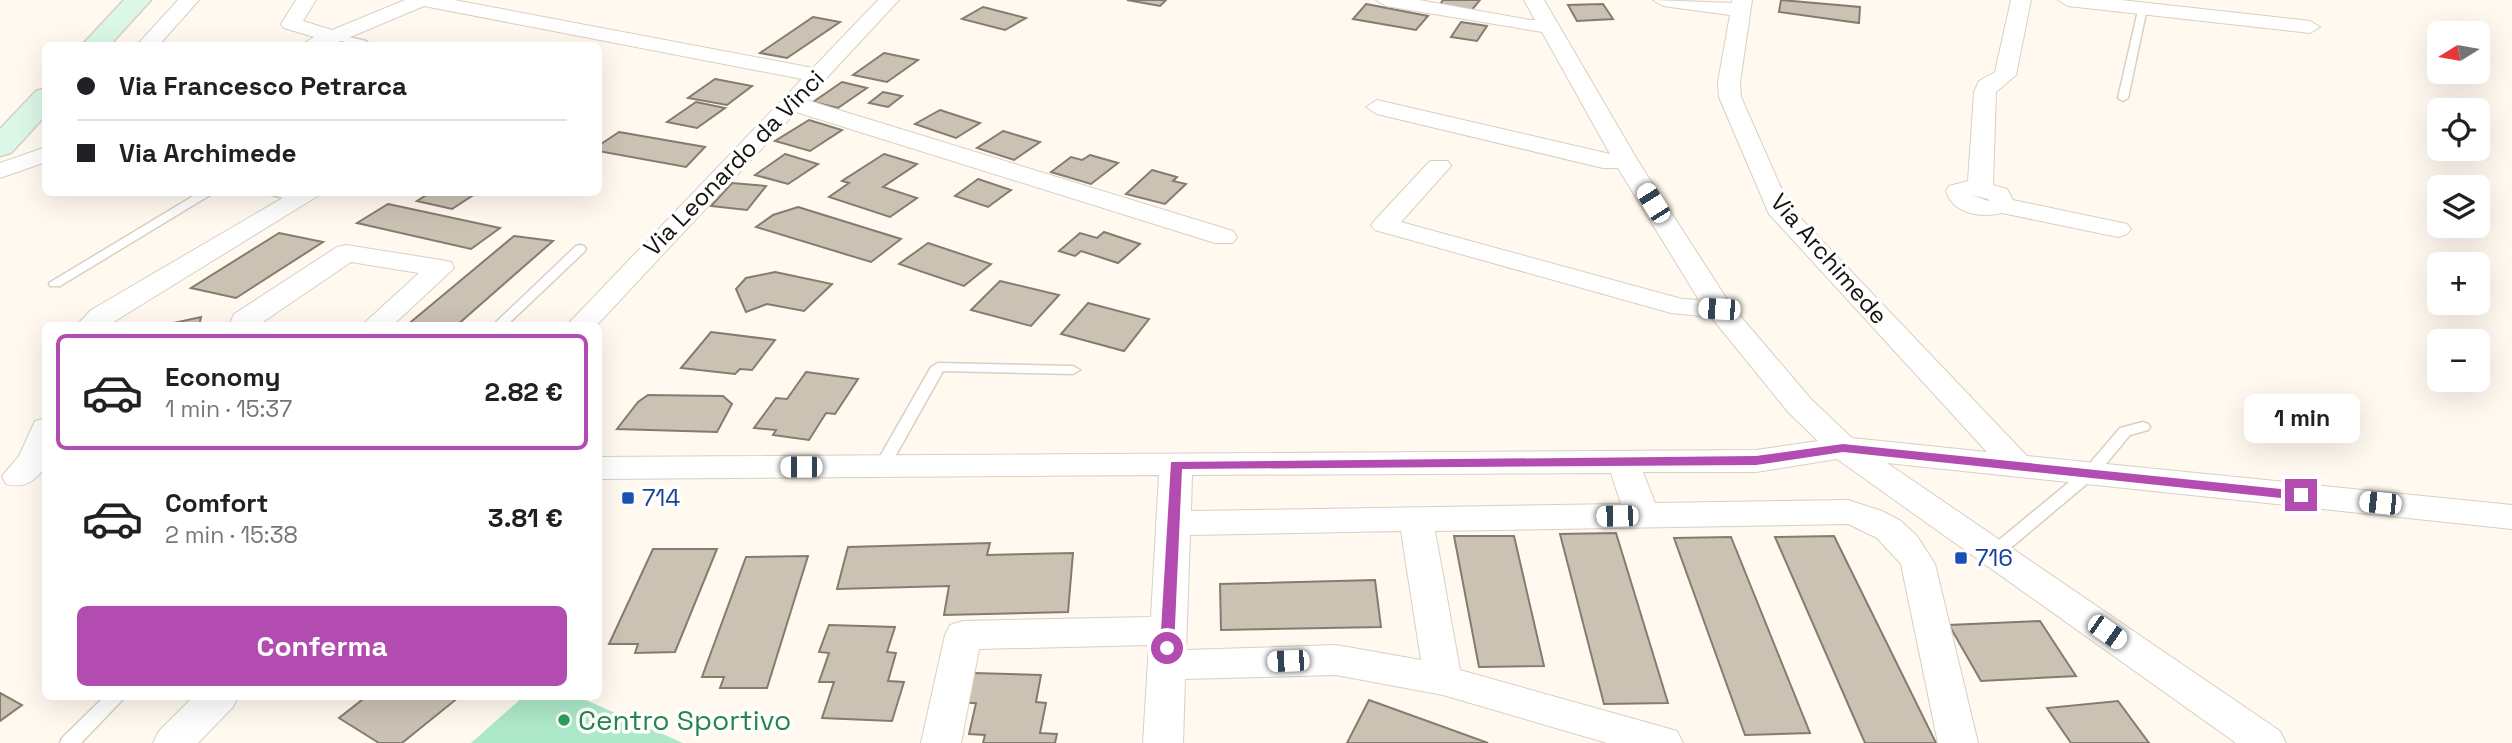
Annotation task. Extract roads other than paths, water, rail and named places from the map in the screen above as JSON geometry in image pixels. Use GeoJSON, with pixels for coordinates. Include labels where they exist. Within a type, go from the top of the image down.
{"type":"FeatureCollection","features":[{"type":"Feature","properties":{"kind":"street"},"geometry":{"type":"LineString","coordinates":[[98,42],[138,0]]}},
{"type":"Feature","properties":{"kind":"street"},"geometry":{"type":"LineString","coordinates":[[306,0],[291,24],[332,36]]}},
{"type":"Feature","properties":{"kind":"street"},"geometry":{"type":"LineString","coordinates":[[319,42],[423,0],[818,75]]}},
{"type":"Feature","properties":{"kind":"street","name":"Via Leonardo da Vinci"},"geometry":{"type":"LineString","coordinates":[[584,322],[889,0]]}},
{"type":"Feature","properties":{"kind":"street"},"geometry":{"type":"LineString","coordinates":[[1385,0],[1530,26],[1551,26]]}},
{"type":"Feature","properties":{"kind":"street"},"geometry":{"type":"LineString","coordinates":[[1534,0],[1626,161],[1719,309],[1800,406],[1843,448],[2266,743]]}},
{"type":"Feature","properties":{"kind":"street","name":"Via Archimede"},"geometry":{"type":"LineString","coordinates":[[1663,0],[1741,5],[1729,82],[1730,97],[1778,209],[2018,466]]}},
{"type":"Feature","properties":{"kind":"street"},"geometry":{"type":"LineString","coordinates":[[2021,0],[2005,75],[1987,86],[1985,92],[1980,188],[1998,194],[2003,205],[2028,213],[2118,229]]}},
{"type":"Feature","properties":{"kind":"street"},"geometry":{"type":"LineString","coordinates":[[2068,0],[2310,27]]}},
{"type":"Feature","properties":{"kind":"street"},"geometry":{"type":"LineString","coordinates":[[149,42],[187,2]]}},
{"type":"Feature","properties":{"kind":"street"},"geometry":{"type":"LineString","coordinates":[[568,42],[584,32]]}},
{"type":"Feature","properties":{"kind":"street"},"geometry":{"type":"LineString","coordinates":[[0,148],[42,101]]}},
{"type":"Feature","properties":{"kind":"street"},"geometry":{"type":"LineString","coordinates":[[791,103],[1224,237]]}},
{"type":"Feature","properties":{"kind":"street"},"geometry":{"type":"LineString","coordinates":[[1377,107],[1603,161],[1626,161]]}},
{"type":"Feature","properties":{"kind":"street"},"geometry":{"type":"LineString","coordinates":[[0,148],[42,151]]}},
{"type":"Feature","properties":{"kind":"street"},"geometry":{"type":"LineString","coordinates":[[0,171],[42,153]]}},
{"type":"Feature","properties":{"kind":"street"},"geometry":{"type":"LineString","coordinates":[[1439,166],[1384,225],[1681,307],[1719,309]]}},
{"type":"Feature","properties":{"kind":"street"},"geometry":{"type":"LineString","coordinates":[[94,322],[306,196]]}},
{"type":"Feature","properties":{"kind":"street"},"geometry":{"type":"LineString","coordinates":[[244,322],[346,253],[441,268],[380,322]]}},
{"type":"Feature","properties":{"kind":"street"},"geometry":{"type":"LineString","coordinates":[[21,476],[33,461],[42,438]]}},
{"type":"Feature","properties":{"kind":"street"},"geometry":{"type":"LineString","coordinates":[[602,468],[1756,460],[1843,448],[2512,517]]}},
{"type":"Feature","properties":{"kind":"street"},"geometry":{"type":"LineString","coordinates":[[1623,461],[1642,515]]}},
{"type":"Feature","properties":{"kind":"street"},"geometry":{"type":"LineString","coordinates":[[1163,743],[1176,465]]}},
{"type":"Feature","properties":{"kind":"street"},"geometry":{"type":"LineString","coordinates":[[1173,523],[1848,512],[1872,518],[1908,544],[1918,564],[1958,743]]}},
{"type":"Feature","properties":{"kind":"street"},"geometry":{"type":"LineString","coordinates":[[1416,519],[1443,680]]}},
{"type":"Feature","properties":{"kind":"street"},"geometry":{"type":"LineString","coordinates":[[941,743],[963,635],[1336,660],[1443,680],[1663,743]]}},
{"type":"Feature","properties":{"kind":"street"},"geometry":{"type":"LineString","coordinates":[[173,743],[215,700]]}},
{"type":"Feature","properties":{"kind":"lane"},"geometry":{"type":"LineString","coordinates":[[2123,98],[2142,8]]}},
{"type":"Feature","properties":{"kind":"lane"},"geometry":{"type":"LineString","coordinates":[[332,36],[359,42]]}},
{"type":"Feature","properties":{"kind":"lane"},"geometry":{"type":"LineString","coordinates":[[55,282],[202,196]]}},
{"type":"Feature","properties":{"kind":"lane"},"geometry":{"type":"LineString","coordinates":[[502,322],[580,250]]}},
{"type":"Feature","properties":{"kind":"lane"},"geometry":{"type":"LineString","coordinates":[[882,467],[938,367],[1073,370]]}},
{"type":"Feature","properties":{"kind":"lane"},"geometry":{"type":"LineString","coordinates":[[1994,553],[2090,473],[2125,431],[2143,427]]}},
{"type":"Feature","properties":{"kind":"lane"},"geometry":{"type":"LineString","coordinates":[[69,743],[113,700]]}},
{"type":"Feature","properties":{"kind":"place","name":"714"},"geometry":{"type":"Point","coordinates":[628,498]}},
{"type":"Feature","properties":{"kind":"place","name":"716"},"geometry":{"type":"Point","coordinates":[1961,558]}},
{"type":"Feature","properties":{"kind":"place","name":"Centro Sportivo"},"geometry":{"type":"Point","coordinates":[564,720]}}]}
